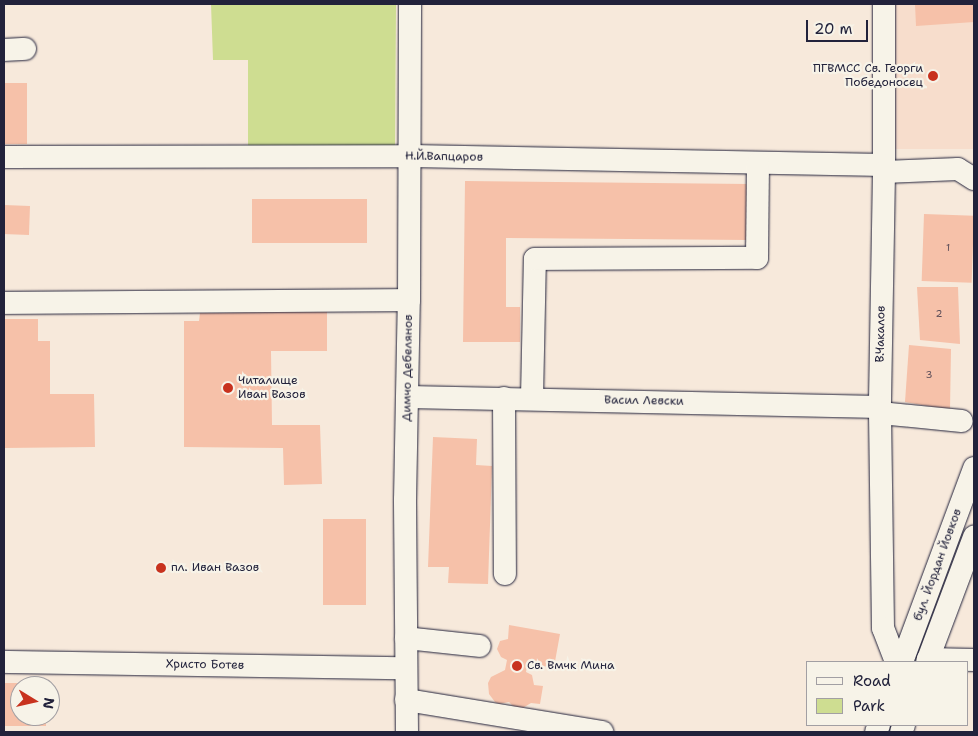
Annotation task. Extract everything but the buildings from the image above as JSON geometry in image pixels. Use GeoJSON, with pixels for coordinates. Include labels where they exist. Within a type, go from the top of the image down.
{"type":"FeatureCollection","features":[{"type":"Feature","properties":{"kind":"street","name":"Димчо Дебелянов"},"geometry":{"type":"LineString","coordinates":[[406,732],[405,500],[411,156],[410,4]]}},
{"type":"Feature","properties":{"kind":"street","name":"В.Чакалов"},"geometry":{"type":"LineString","coordinates":[[884,4],[884,168],[880,410],[884,628],[896,661]]}},
{"type":"Feature","properties":{"kind":"street","name":"Н.Й.Вапцаров"},"geometry":{"type":"LineString","coordinates":[[4,157],[411,156],[758,164],[969,172]]}},
{"type":"Feature","properties":{"kind":"street"},"geometry":{"type":"LineString","coordinates":[[532,398],[535,259],[757,258],[758,164]]}},
{"type":"Feature","properties":{"kind":"street"},"geometry":{"type":"LineString","coordinates":[[4,303],[409,300]]}},
{"type":"Feature","properties":{"kind":"street","name":"Васил Левски"},"geometry":{"type":"LineString","coordinates":[[408,397],[532,398],[880,410],[962,421]]}},
{"type":"Feature","properties":{"kind":"street"},"geometry":{"type":"LineString","coordinates":[[504,398],[505,574]]}},
{"type":"Feature","properties":{"kind":"street","name":"бул. Йордан Йовков"},"geometry":{"type":"LineString","coordinates":[[902,661],[974,468]]}},
{"type":"Feature","properties":{"kind":"street","name":"бул. Йордан Йовков"},"geometry":{"type":"LineString","coordinates":[[928,661],[974,537]]}},
{"type":"Feature","properties":{"kind":"street"},"geometry":{"type":"LineString","coordinates":[[406,638],[480,646]]}},
{"type":"Feature","properties":{"kind":"street"},"geometry":{"type":"LineString","coordinates":[[928,661],[974,660]]}},
{"type":"Feature","properties":{"kind":"street","name":"Христо Ботев"},"geometry":{"type":"LineString","coordinates":[[4,662],[406,668]]}},
{"type":"Feature","properties":{"kind":"street"},"geometry":{"type":"LineString","coordinates":[[406,700],[602,732]]}},
{"type":"Feature","properties":{"kind":"shaded area","name":"ПГВМСС Св. Георги Победоносец"},"geometry":{"type":"Polygon","coordinates":[[[893,4],[974,4],[974,149],[893,149],[893,4]]]}},
{"type":"Feature","properties":{"kind":"green space"},"geometry":{"type":"Polygon","coordinates":[[[211,4],[396,4],[395,148],[248,148],[248,60],[213,60],[211,4]]]}},
{"type":"Feature","properties":{"kind":"place","name":"ПГВМСС Св. Георги Победоносец"},"geometry":{"type":"Point","coordinates":[933,76]}},
{"type":"Feature","properties":{"kind":"place","name":"Читалище Иван Вазов"},"geometry":{"type":"Point","coordinates":[228,388]}},
{"type":"Feature","properties":{"kind":"place","name":"пл. Иван Вазов"},"geometry":{"type":"Point","coordinates":[161,568]}},
{"type":"Feature","properties":{"kind":"place","name":"Св. Вмчк Мина"},"geometry":{"type":"Point","coordinates":[517,666]}}]}
